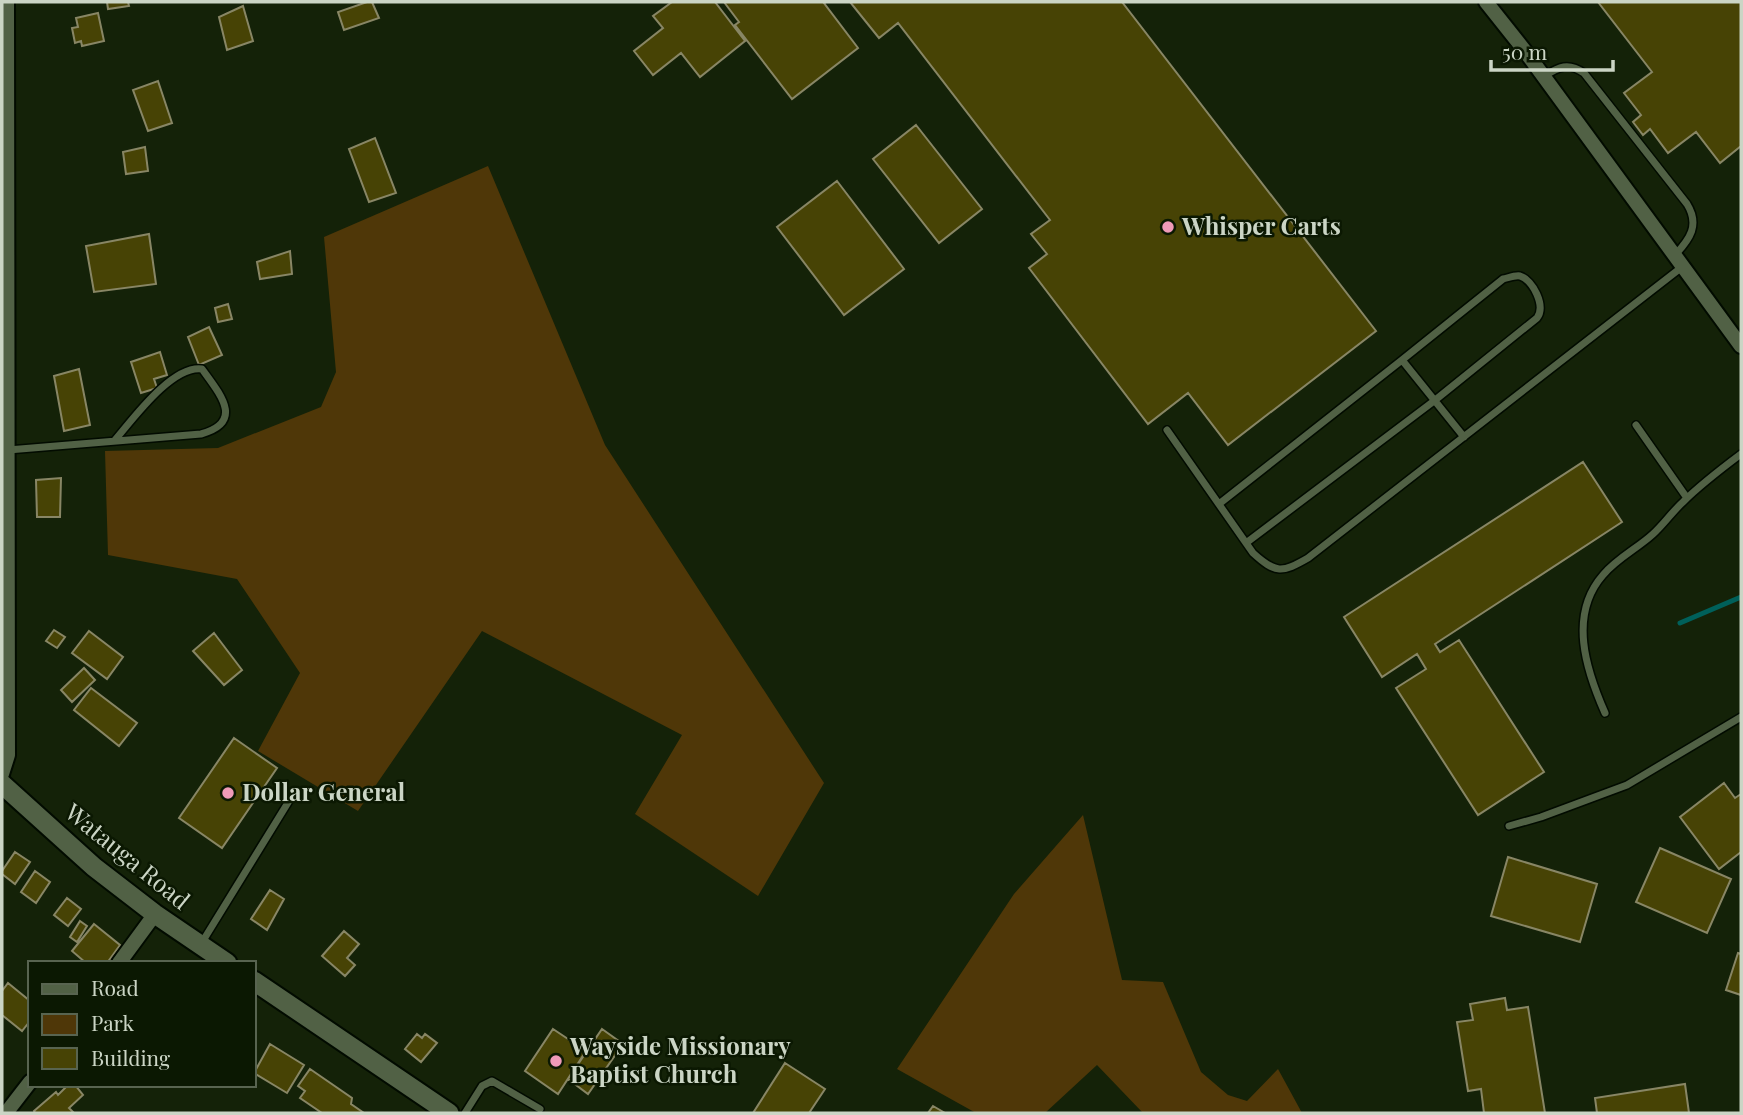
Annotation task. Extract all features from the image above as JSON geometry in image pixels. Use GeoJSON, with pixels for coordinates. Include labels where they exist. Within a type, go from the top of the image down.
{"type":"FeatureCollection","features":[{"type":"Feature","properties":{"kind":"main road","name":"Watauga Road"},"geometry":{"type":"LineString","coordinates":[[2,784],[94,867],[155,914],[224,961]]}},
{"type":"Feature","properties":{"kind":"main road"},"geometry":{"type":"LineString","coordinates":[[256,982],[449,1113]]}},
{"type":"Feature","properties":{"kind":"street"},"geometry":{"type":"LineString","coordinates":[[2,774],[8,755],[7,2]]}},
{"type":"Feature","properties":{"kind":"street"},"geometry":{"type":"LineString","coordinates":[[1486,2],[1544,76],[1741,346]]}},
{"type":"Feature","properties":{"kind":"street"},"geometry":{"type":"LineString","coordinates":[[120,961],[155,914]]}},
{"type":"Feature","properties":{"kind":"street"},"geometry":{"type":"LineString","coordinates":[[6,1113],[28,1085]]}},
{"type":"Feature","properties":{"kind":"lane"},"geometry":{"type":"LineString","coordinates":[[1167,430],[1247,543],[1265,564],[1276,570],[1291,568],[1308,558],[1464,437],[1679,261],[1693,232],[1693,213],[1688,204],[1584,73],[1575,66],[1565,66],[1544,76]]}},
{"type":"Feature","properties":{"kind":"lane"},"geometry":{"type":"LineString","coordinates":[[1219,504],[1503,279],[1518,276],[1523,278],[1538,296],[1540,314],[1434,401],[1247,543]]}},
{"type":"Feature","properties":{"kind":"lane"},"geometry":{"type":"LineString","coordinates":[[1402,360],[1464,437]]}},
{"type":"Feature","properties":{"kind":"lane"},"geometry":{"type":"LineString","coordinates":[[7,450],[201,434],[223,424],[226,414],[217,390],[202,369],[193,368],[155,394],[115,440]]}},
{"type":"Feature","properties":{"kind":"lane"},"geometry":{"type":"LineString","coordinates":[[1636,425],[1687,498]]}},
{"type":"Feature","properties":{"kind":"lane"},"geometry":{"type":"LineString","coordinates":[[1605,713],[1585,658],[1585,613],[1592,593],[1603,575],[1652,535],[1714,474],[1741,454]]}},
{"type":"Feature","properties":{"kind":"lane"},"geometry":{"type":"LineString","coordinates":[[1509,826],[1627,785],[1741,717]]}},
{"type":"Feature","properties":{"kind":"lane"},"geometry":{"type":"LineString","coordinates":[[200,945],[289,801]]}},
{"type":"Feature","properties":{"kind":"lane"},"geometry":{"type":"LineString","coordinates":[[465,1113],[482,1086],[492,1081],[540,1109]]}},
{"type":"Feature","properties":{"kind":"green space"},"geometry":{"type":"Polygon","coordinates":[[[488,166],[605,445],[824,783],[758,896],[635,814],[682,735],[482,631],[358,811],[258,751],[300,673],[237,579],[108,555],[105,451],[218,448],[321,407],[336,372],[324,237],[488,166]]]}},
{"type":"Feature","properties":{"kind":"green space"},"geometry":{"type":"Polygon","coordinates":[[[1083,815],[1122,980],[1163,982],[1201,1072],[1228,1095],[1247,1101],[1278,1069],[1302,1113],[1143,1113],[1097,1065],[1045,1113],[976,1113],[897,1069],[1014,894],[1083,815]]]}},
{"type":"Feature","properties":{"kind":"building"},"geometry":{"type":"Polygon","coordinates":[[[107,2],[128,2],[129,6],[108,9],[107,2]]]}},
{"type":"Feature","properties":{"kind":"building"},"geometry":{"type":"Polygon","coordinates":[[[372,2],[379,18],[344,30],[338,12],[372,2]]]}},
{"type":"Feature","properties":{"kind":"building"},"geometry":{"type":"Polygon","coordinates":[[[672,2],[715,2],[745,41],[700,77],[681,53],[653,75],[634,51],[663,28],[653,16],[672,2]]]}},
{"type":"Feature","properties":{"kind":"building"},"geometry":{"type":"Polygon","coordinates":[[[724,2],[826,2],[824,3],[858,48],[792,99],[735,25],[739,22],[724,2]]]}},
{"type":"Feature","properties":{"kind":"building","name":"Whisper Carts"},"geometry":{"type":"Polygon","coordinates":[[[850,2],[1122,2],[1376,331],[1228,445],[1188,393],[1148,424],[1029,268],[1047,254],[1031,234],[1050,220],[898,23],[879,38],[850,2]]]}},
{"type":"Feature","properties":{"kind":"building"},"geometry":{"type":"Polygon","coordinates":[[[1598,2],[1741,2],[1741,146],[1720,163],[1696,132],[1668,153],[1650,129],[1643,135],[1633,122],[1641,115],[1624,93],[1652,72],[1598,2]]]}},
{"type":"Feature","properties":{"kind":"building"},"geometry":{"type":"Polygon","coordinates":[[[243,6],[253,41],[227,50],[219,17],[243,6]]]}},
{"type":"Feature","properties":{"kind":"building"},"geometry":{"type":"Polygon","coordinates":[[[98,13],[104,41],[82,46],[81,41],[75,43],[72,28],[78,27],[76,18],[98,13]]]}},
{"type":"Feature","properties":{"kind":"building"},"geometry":{"type":"Polygon","coordinates":[[[158,81],[172,123],[148,131],[133,90],[158,81]]]}},
{"type":"Feature","properties":{"kind":"building"},"geometry":{"type":"Polygon","coordinates":[[[916,125],[982,209],[939,243],[873,159],[916,125]]]}},
{"type":"Feature","properties":{"kind":"building"},"geometry":{"type":"Polygon","coordinates":[[[375,138],[396,193],[369,202],[349,149],[375,138]]]}},
{"type":"Feature","properties":{"kind":"building"},"geometry":{"type":"Polygon","coordinates":[[[145,147],[148,171],[126,174],[123,152],[145,147]]]}},
{"type":"Feature","properties":{"kind":"building"},"geometry":{"type":"Polygon","coordinates":[[[837,181],[904,269],[844,315],[777,227],[837,181]]]}},
{"type":"Feature","properties":{"kind":"building"},"geometry":{"type":"Polygon","coordinates":[[[149,234],[156,284],[94,292],[86,246],[149,234]]]}},
{"type":"Feature","properties":{"kind":"building"},"geometry":{"type":"Polygon","coordinates":[[[290,251],[292,274],[260,279],[257,262],[290,251]]]}},
{"type":"Feature","properties":{"kind":"building"},"geometry":{"type":"Polygon","coordinates":[[[228,304],[232,319],[218,322],[215,308],[228,304]]]}},
{"type":"Feature","properties":{"kind":"building"},"geometry":{"type":"Polygon","coordinates":[[[209,327],[222,355],[199,365],[188,337],[209,327]]]}},
{"type":"Feature","properties":{"kind":"building"},"geometry":{"type":"Polygon","coordinates":[[[160,352],[167,375],[154,379],[157,388],[141,393],[131,362],[160,352]]]}},
{"type":"Feature","properties":{"kind":"building"},"geometry":{"type":"Polygon","coordinates":[[[79,369],[90,425],[64,431],[54,376],[79,369]]]}},
{"type":"Feature","properties":{"kind":"building"},"geometry":{"type":"Polygon","coordinates":[[[1583,462],[1622,522],[1435,644],[1440,652],[1459,640],[1544,772],[1478,815],[1396,688],[1426,669],[1417,654],[1382,677],[1344,617],[1583,462]]]}},
{"type":"Feature","properties":{"kind":"building"},"geometry":{"type":"Polygon","coordinates":[[[61,478],[60,517],[37,517],[36,480],[61,478]]]}},
{"type":"Feature","properties":{"kind":"building"},"geometry":{"type":"Polygon","coordinates":[[[54,630],[65,637],[57,648],[46,641],[54,630]]]}},
{"type":"Feature","properties":{"kind":"building"},"geometry":{"type":"Polygon","coordinates":[[[89,631],[123,657],[107,679],[72,653],[89,631]]]}},
{"type":"Feature","properties":{"kind":"building"},"geometry":{"type":"Polygon","coordinates":[[[214,633],[242,670],[224,685],[193,651],[214,633]]]}},
{"type":"Feature","properties":{"kind":"building"},"geometry":{"type":"Polygon","coordinates":[[[84,668],[95,680],[72,702],[61,690],[84,668]]]}},
{"type":"Feature","properties":{"kind":"building"},"geometry":{"type":"Polygon","coordinates":[[[91,688],[137,723],[119,746],[74,710],[91,688]]]}},
{"type":"Feature","properties":{"kind":"building","name":"Dollar General"},"geometry":{"type":"Polygon","coordinates":[[[234,738],[277,768],[222,848],[179,818],[234,738]]]}},
{"type":"Feature","properties":{"kind":"building"},"geometry":{"type":"Polygon","coordinates":[[[1724,783],[1735,798],[1741,794],[1741,852],[1719,869],[1680,817],[1724,783]]]}},
{"type":"Feature","properties":{"kind":"building"},"geometry":{"type":"Polygon","coordinates":[[[1660,848],[1731,879],[1707,933],[1636,902],[1660,848]]]}},
{"type":"Feature","properties":{"kind":"building"},"geometry":{"type":"Polygon","coordinates":[[[15,852],[30,862],[15,884],[2,874],[2,871],[15,852]]]}},
{"type":"Feature","properties":{"kind":"building"},"geometry":{"type":"Polygon","coordinates":[[[1508,857],[1597,884],[1580,942],[1491,916],[1508,857]]]}},
{"type":"Feature","properties":{"kind":"building"},"geometry":{"type":"Polygon","coordinates":[[[35,871],[50,882],[36,903],[21,892],[35,871]]]}},
{"type":"Feature","properties":{"kind":"building"},"geometry":{"type":"Polygon","coordinates":[[[270,890],[284,899],[267,930],[251,919],[270,890]]]}},
{"type":"Feature","properties":{"kind":"building"},"geometry":{"type":"Polygon","coordinates":[[[67,898],[81,909],[68,926],[54,915],[67,898]]]}},
{"type":"Feature","properties":{"kind":"building"},"geometry":{"type":"Polygon","coordinates":[[[80,921],[87,926],[77,942],[70,937],[80,921]]]}},
{"type":"Feature","properties":{"kind":"building"},"geometry":{"type":"Polygon","coordinates":[[[94,924],[120,945],[108,961],[84,961],[72,951],[94,924]]]}},
{"type":"Feature","properties":{"kind":"building"},"geometry":{"type":"Polygon","coordinates":[[[344,931],[359,944],[347,958],[355,965],[345,976],[322,956],[344,931]]]}},
{"type":"Feature","properties":{"kind":"building"},"geometry":{"type":"Polygon","coordinates":[[[1738,953],[1741,954],[1741,995],[1726,990],[1738,953]]]}},
{"type":"Feature","properties":{"kind":"building"},"geometry":{"type":"Polygon","coordinates":[[[8,983],[28,999],[28,1024],[22,1031],[2,1015],[2,991],[8,983]]]}},
{"type":"Feature","properties":{"kind":"building"},"geometry":{"type":"Polygon","coordinates":[[[1505,998],[1507,1010],[1528,1007],[1545,1113],[1484,1113],[1481,1089],[1468,1091],[1457,1022],[1473,1020],[1470,1004],[1505,998]]]}},
{"type":"Feature","properties":{"kind":"building","name":"Wayside Missionary Baptist Church"},"geometry":{"type":"Polygon","coordinates":[[[553,1029],[586,1051],[558,1094],[525,1071],[553,1029]]]}},
{"type":"Feature","properties":{"kind":"building"},"geometry":{"type":"Polygon","coordinates":[[[602,1029],[623,1044],[588,1094],[568,1079],[602,1029]]]}},
{"type":"Feature","properties":{"kind":"building"},"geometry":{"type":"Polygon","coordinates":[[[417,1034],[422,1038],[425,1034],[437,1043],[421,1062],[405,1049],[417,1034]]]}},
{"type":"Feature","properties":{"kind":"building"},"geometry":{"type":"Polygon","coordinates":[[[270,1044],[304,1065],[287,1093],[256,1074],[270,1044]]]}},
{"type":"Feature","properties":{"kind":"building"},"geometry":{"type":"Polygon","coordinates":[[[785,1063],[825,1089],[809,1113],[753,1113],[785,1063]]]}},
{"type":"Feature","properties":{"kind":"building"},"geometry":{"type":"Polygon","coordinates":[[[310,1069],[352,1098],[351,1104],[364,1113],[322,1113],[300,1098],[305,1091],[298,1086],[310,1069]]]}},
{"type":"Feature","properties":{"kind":"building"},"geometry":{"type":"Polygon","coordinates":[[[1685,1084],[1689,1113],[1597,1113],[1595,1098],[1685,1084]]]}},
{"type":"Feature","properties":{"kind":"building"},"geometry":{"type":"Polygon","coordinates":[[[66,1087],[77,1087],[83,1095],[69,1108],[74,1113],[35,1113],[34,1111],[56,1092],[58,1095],[66,1087]]]}},
{"type":"Feature","properties":{"kind":"building"},"geometry":{"type":"Polygon","coordinates":[[[933,1106],[945,1113],[928,1113],[933,1106]]]}},
{"type":"Feature","properties":{"kind":"waterway"},"geometry":{"type":"LineString","coordinates":[[1680,623],[1741,597]]}},
{"type":"Feature","properties":{"kind":"place","name":"Whisper Carts"},"geometry":{"type":"Point","coordinates":[1168,227]}},
{"type":"Feature","properties":{"kind":"place","name":"Dollar General"},"geometry":{"type":"Point","coordinates":[228,793]}},
{"type":"Feature","properties":{"kind":"place","name":"Wayside Missionary Baptist Church"},"geometry":{"type":"Point","coordinates":[556,1061]}}]}
